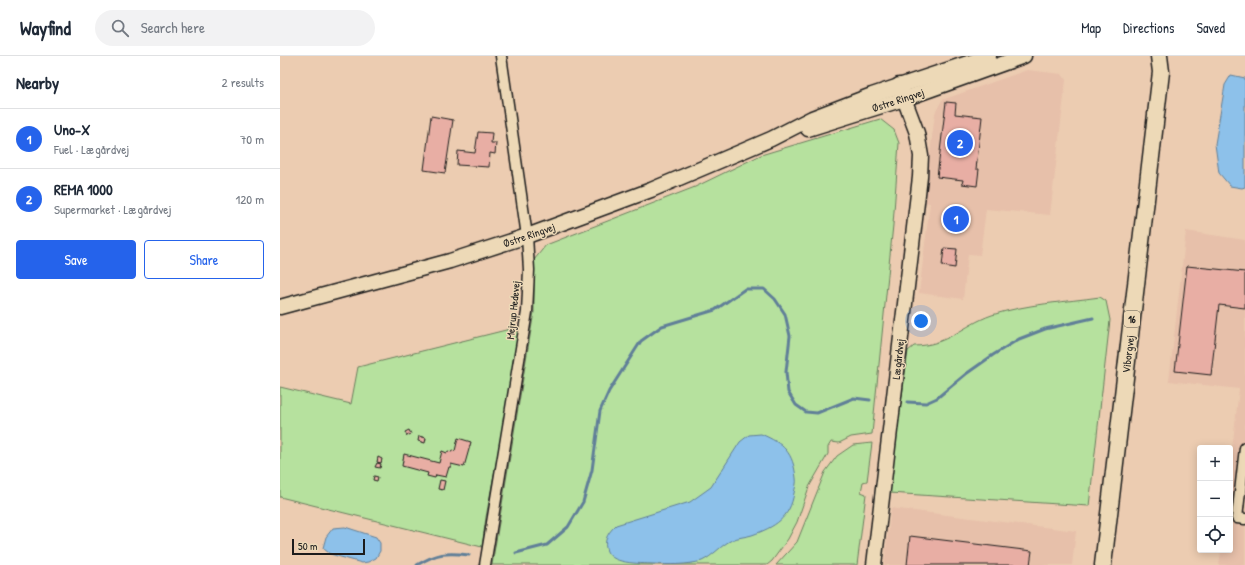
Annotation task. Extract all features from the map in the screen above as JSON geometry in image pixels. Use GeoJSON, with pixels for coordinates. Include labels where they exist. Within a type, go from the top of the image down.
{"type":"FeatureCollection","features":[{"type":"Feature","properties":{"kind":"main road","name":"Viborgvej"},"geometry":{"type":"LineString","coordinates":[[1103,565],[1161,72],[1159,56]]}},
{"type":"Feature","properties":{"kind":"main road","name":"Viborgvej"},"geometry":{"type":"LineString","coordinates":[[1161,72],[1167,56]]}},
{"type":"Feature","properties":{"kind":"street","name":"Mejrup Hedevej"},"geometry":{"type":"LineString","coordinates":[[485,565],[527,312],[529,270],[527,236],[501,56]]}},
{"type":"Feature","properties":{"kind":"street","name":"Østre Ringvej"},"geometry":{"type":"LineString","coordinates":[[280,307],[450,261],[527,236],[651,190],[771,139],[812,118],[899,85],[989,56]]}},
{"type":"Feature","properties":{"kind":"street","name":"Østre Ringvej"},"geometry":{"type":"LineString","coordinates":[[771,139],[904,99],[1024,56]]}},
{"type":"Feature","properties":{"kind":"street","name":"Lægårdvej"},"geometry":{"type":"LineString","coordinates":[[874,565],[920,177],[921,156],[917,133],[899,85]]}},
{"type":"Feature","properties":{"kind":"street"},"geometry":{"type":"LineString","coordinates":[[1245,448],[1237,518],[1245,519]]}},
{"type":"Feature","properties":{"kind":"shaded area"},"geometry":{"type":"Polygon","coordinates":[[[1027,70],[1062,74],[1066,80],[1050,215],[986,209],[980,255],[968,254],[963,299],[919,293],[930,203],[924,202],[935,113],[942,100],[1027,70]]]}},
{"type":"Feature","properties":{"kind":"shaded area"},"geometry":{"type":"Polygon","coordinates":[[[1186,231],[1245,240],[1245,565],[1219,565],[1221,553],[1233,553],[1233,445],[1239,389],[1169,381],[1186,231]]]}},
{"type":"Feature","properties":{"kind":"shaded area"},"geometry":{"type":"Polygon","coordinates":[[[891,508],[1076,531],[1072,565],[884,565],[891,508]]]}},
{"type":"Feature","properties":{"kind":"green space"},"geometry":{"type":"Polygon","coordinates":[[[880,119],[894,130],[899,143],[893,225],[872,434],[851,437],[839,443],[831,442],[828,447],[828,454],[809,487],[797,522],[788,539],[772,561],[767,565],[492,565],[534,312],[534,260],[546,245],[695,187],[761,155],[880,119]]]}},
{"type":"Feature","properties":{"kind":"green space"},"geometry":{"type":"Polygon","coordinates":[[[1100,297],[1106,301],[1110,320],[1089,506],[889,493],[908,351],[914,346],[936,343],[946,339],[982,319],[1005,311],[1100,297]]]}},
{"type":"Feature","properties":{"kind":"green space"},"geometry":{"type":"Polygon","coordinates":[[[522,326],[486,517],[482,547],[280,497],[280,387],[351,404],[358,367],[522,326]]]}},
{"type":"Feature","properties":{"kind":"green space"},"geometry":{"type":"Polygon","coordinates":[[[872,443],[867,481],[863,482],[861,492],[866,494],[857,565],[776,565],[797,542],[825,472],[837,456],[853,445],[872,443]]]}},
{"type":"Feature","properties":{"kind":"water"},"geometry":{"type":"Polygon","coordinates":[[[1231,75],[1245,78],[1245,187],[1242,188],[1230,186],[1219,173],[1215,144],[1225,85],[1231,75]]]}},
{"type":"Feature","properties":{"kind":"water"},"geometry":{"type":"Polygon","coordinates":[[[761,434],[776,441],[786,450],[790,455],[795,469],[796,482],[792,502],[785,515],[774,525],[752,535],[732,540],[702,561],[672,565],[633,563],[613,558],[608,554],[606,548],[606,538],[616,525],[690,502],[711,487],[740,442],[749,435],[761,434]]]}},
{"type":"Feature","properties":{"kind":"water"},"geometry":{"type":"Polygon","coordinates":[[[345,527],[376,537],[380,543],[380,551],[376,558],[362,563],[330,554],[323,548],[326,537],[333,528],[345,527]]]}},
{"type":"Feature","properties":{"kind":"building"},"geometry":{"type":"Polygon","coordinates":[[[946,102],[956,103],[955,114],[982,117],[976,169],[979,169],[977,186],[962,184],[963,180],[937,177],[946,102]]]}},
{"type":"Feature","properties":{"kind":"building"},"geometry":{"type":"Polygon","coordinates":[[[431,116],[453,120],[445,173],[424,170],[431,116]]]}},
{"type":"Feature","properties":{"kind":"building"},"geometry":{"type":"Polygon","coordinates":[[[478,132],[492,133],[491,143],[496,143],[495,154],[490,153],[489,167],[457,165],[458,151],[475,153],[478,132]]]}},
{"type":"Feature","properties":{"kind":"building"},"geometry":{"type":"Polygon","coordinates":[[[952,208],[962,209],[960,230],[949,229],[952,208]]]}},
{"type":"Feature","properties":{"kind":"building"},"geometry":{"type":"Polygon","coordinates":[[[944,248],[957,249],[955,268],[942,266],[944,248]]]}},
{"type":"Feature","properties":{"kind":"building"},"geometry":{"type":"Polygon","coordinates":[[[1187,266],[1245,272],[1245,308],[1219,305],[1211,375],[1175,371],[1187,266]]]}},
{"type":"Feature","properties":{"kind":"building"},"geometry":{"type":"Polygon","coordinates":[[[409,430],[411,434],[407,436],[405,432],[409,430]]]}},
{"type":"Feature","properties":{"kind":"building"},"geometry":{"type":"Polygon","coordinates":[[[419,436],[426,438],[425,443],[418,441],[419,436]]]}},
{"type":"Feature","properties":{"kind":"building"},"geometry":{"type":"Polygon","coordinates":[[[458,438],[471,442],[464,467],[451,464],[446,477],[436,475],[435,478],[427,476],[428,473],[402,466],[404,454],[439,463],[442,451],[447,453],[448,451],[452,452],[452,450],[455,451],[458,438]]]}},
{"type":"Feature","properties":{"kind":"building"},"geometry":{"type":"Polygon","coordinates":[[[378,457],[382,459],[381,463],[377,462],[378,457]]]}},
{"type":"Feature","properties":{"kind":"building"},"geometry":{"type":"Polygon","coordinates":[[[377,463],[381,464],[380,468],[375,467],[377,463]]]}},
{"type":"Feature","properties":{"kind":"building"},"geometry":{"type":"Polygon","coordinates":[[[374,476],[378,477],[377,481],[373,480],[374,476]]]}},
{"type":"Feature","properties":{"kind":"building"},"geometry":{"type":"Polygon","coordinates":[[[440,480],[445,481],[443,490],[438,489],[440,480]]]}},
{"type":"Feature","properties":{"kind":"building"},"geometry":{"type":"Polygon","coordinates":[[[910,536],[1032,551],[1030,565],[907,565],[910,536]]]}},
{"type":"Feature","properties":{"kind":"waterway"},"geometry":{"type":"LineString","coordinates":[[516,553],[547,545],[568,527],[583,502],[592,470],[600,411],[609,391],[641,341],[662,326],[715,310],[745,289],[764,289],[775,299],[785,314],[790,336],[786,372],[788,392],[796,405],[806,412],[817,413],[854,398],[870,400]]}},
{"type":"Feature","properties":{"kind":"waterway"},"geometry":{"type":"LineString","coordinates":[[907,402],[926,403],[937,398],[966,374],[1019,339],[1045,329],[1093,318]]}},
{"type":"Feature","properties":{"kind":"waterway"},"geometry":{"type":"LineString","coordinates":[[417,565],[442,554],[469,555]]}},
{"type":"Feature","properties":{"kind":"place","name":"REMA 1000"},"geometry":{"type":"Point","coordinates":[960,143]}},
{"type":"Feature","properties":{"kind":"place","name":"Uno-X"},"geometry":{"type":"Point","coordinates":[956,219]}}]}
